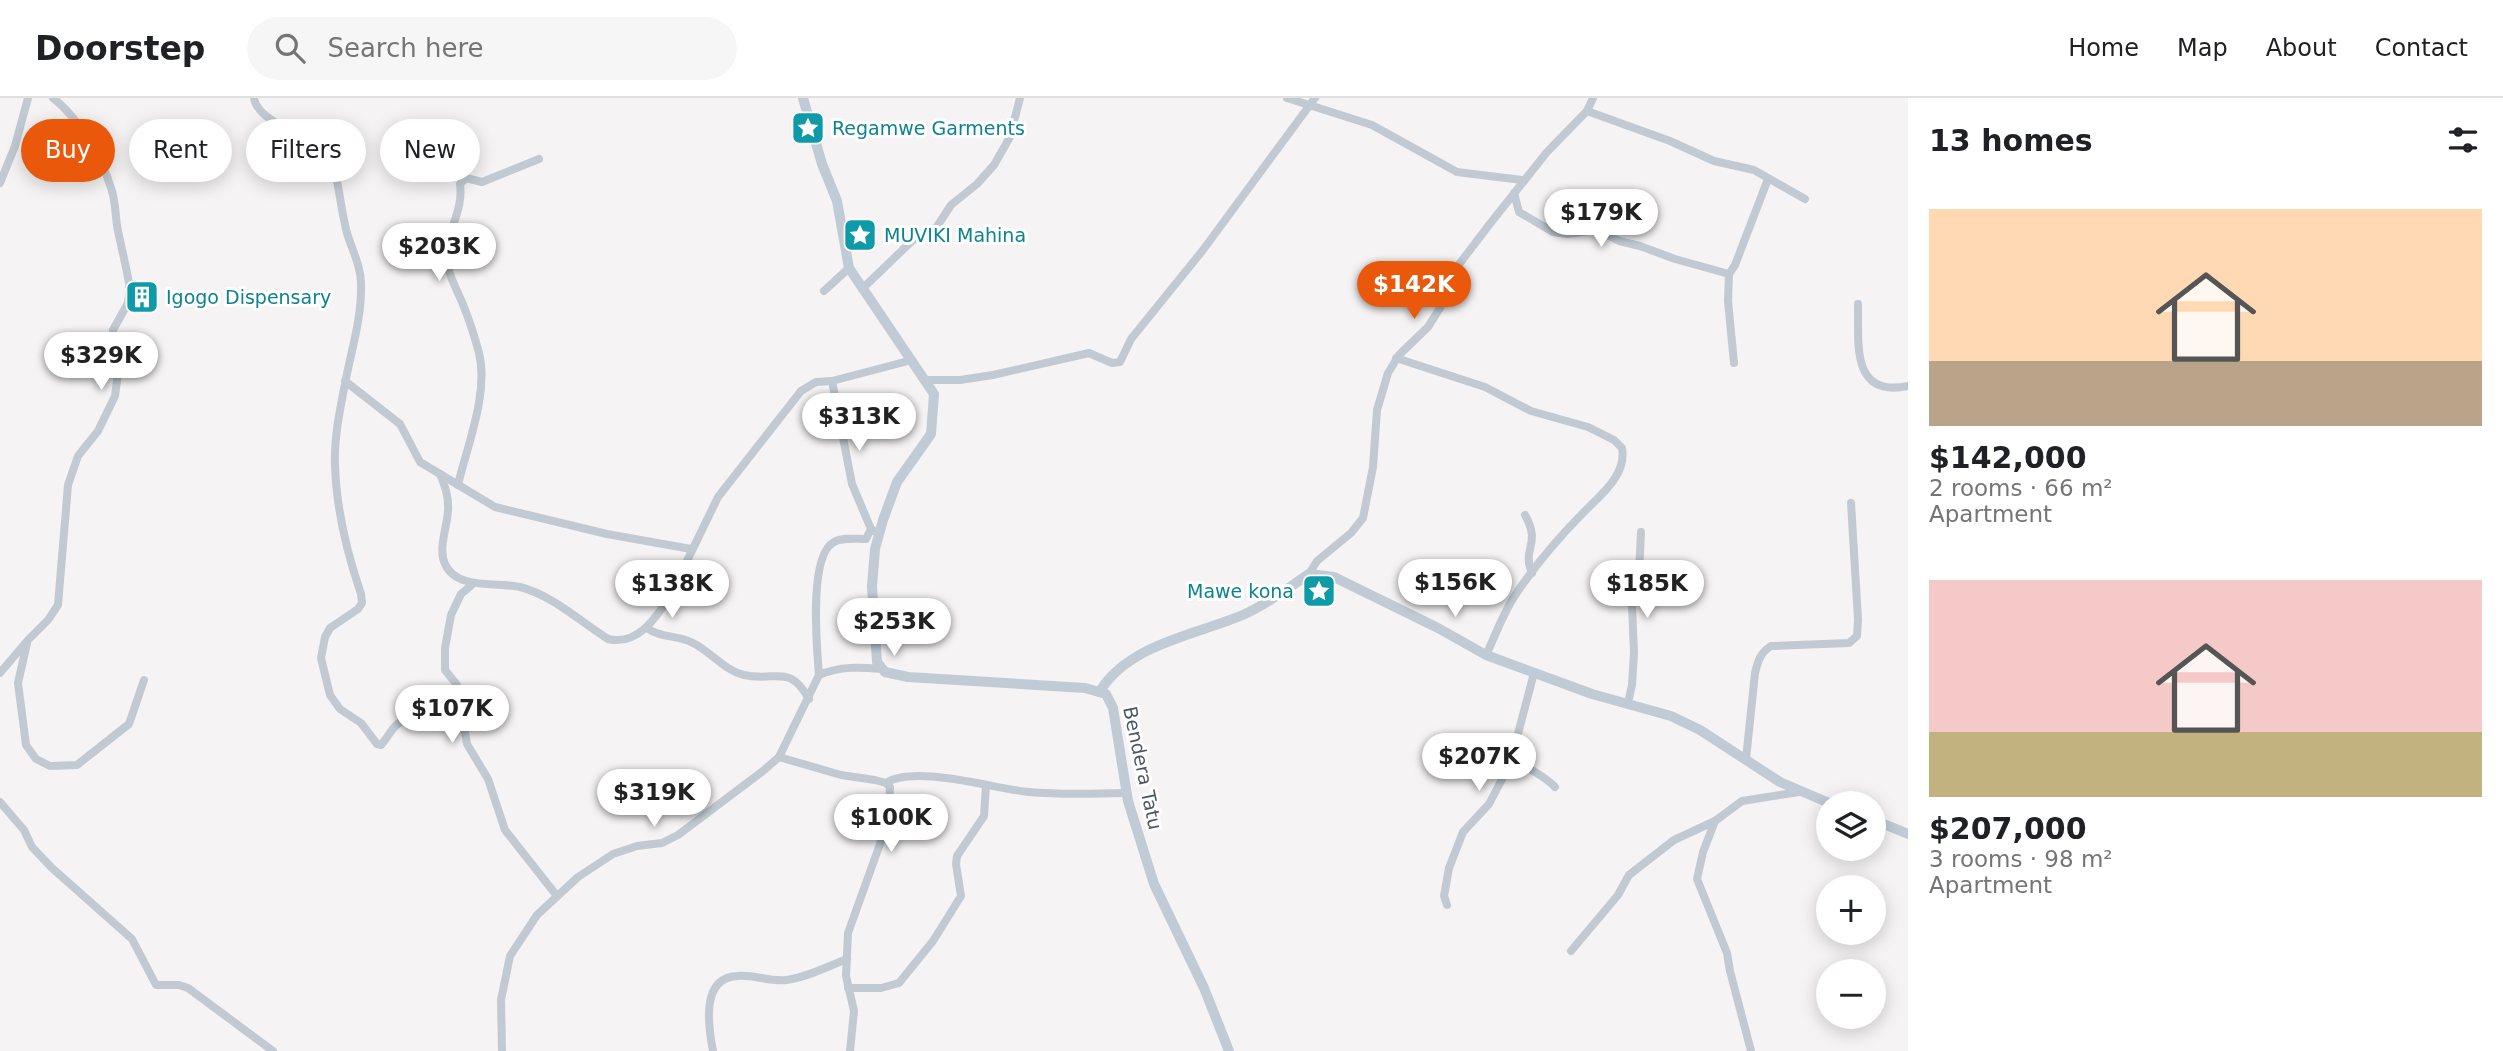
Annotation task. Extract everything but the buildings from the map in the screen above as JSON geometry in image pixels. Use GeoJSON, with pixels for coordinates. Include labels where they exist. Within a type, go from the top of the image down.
{"type":"FeatureCollection","features":[{"type":"Feature","properties":{"kind":"main road"},"geometry":{"type":"LineString","coordinates":[[803,98],[836,201],[849,268],[934,394],[930,434],[897,482],[875,532],[872,586],[877,662],[881,669]]}},
{"type":"Feature","properties":{"kind":"main road"},"geometry":{"type":"LineString","coordinates":[[1100,691],[1114,672],[1146,652],[1266,604],[1309,574],[1334,577],[1438,628],[1486,655],[1592,694],[1671,716],[1799,792],[1816,798]]}},
{"type":"Feature","properties":{"kind":"main road","name":"Bendera Tatu"},"geometry":{"type":"LineString","coordinates":[[881,669],[908,677],[1100,691],[1106,694],[1113,708],[1126,793],[1154,884],[1204,988],[1229,1051]]}},
{"type":"Feature","properties":{"kind":"main road"},"geometry":{"type":"LineString","coordinates":[[1886,825],[1908,834]]}},
{"type":"Feature","properties":{"kind":"street"},"geometry":{"type":"LineString","coordinates":[[0,183],[15,146],[28,98]]}},
{"type":"Feature","properties":{"kind":"street"},"geometry":{"type":"LineString","coordinates":[[0,673],[58,606],[68,485],[78,457],[98,431],[115,396],[118,374],[113,330],[128,303],[130,289],[112,190],[104,169],[79,127],[63,105],[53,98]]}},
{"type":"Feature","properties":{"kind":"street"},"geometry":{"type":"LineString","coordinates":[[254,98],[255,106],[264,116],[281,124],[319,150],[328,160],[335,174],[340,203],[359,268],[361,285],[356,339],[345,381],[335,462],[338,503],[362,603],[358,609],[330,628],[325,637],[321,658],[330,695],[340,709],[361,723],[377,744],[381,745],[394,726],[402,721],[409,719],[428,722],[443,700],[458,691]]}},
{"type":"Feature","properties":{"kind":"street"},"geometry":{"type":"LineString","coordinates":[[862,289],[913,240],[936,228],[951,205],[988,174],[1006,147],[1020,98]]}},
{"type":"Feature","properties":{"kind":"street"},"geometry":{"type":"LineString","coordinates":[[1287,98],[1313,102],[1384,131],[1457,172],[1522,180]]}},
{"type":"Feature","properties":{"kind":"street"},"geometry":{"type":"LineString","coordinates":[[1309,574],[1317,561],[1351,533],[1363,518],[1373,467],[1377,410],[1388,373],[1396,358],[1428,327],[1440,307],[1457,267],[1522,180],[1587,110],[1593,98]]}},
{"type":"Feature","properties":{"kind":"street"},"geometry":{"type":"LineString","coordinates":[[926,380],[960,380],[993,375],[1089,353],[1112,363],[1119,362],[1131,339],[1203,250],[1313,102]]}},
{"type":"Feature","properties":{"kind":"street"},"geometry":{"type":"LineString","coordinates":[[1587,110],[1670,141],[1714,162],[1754,170],[1805,199]]}},
{"type":"Feature","properties":{"kind":"street"},"geometry":{"type":"LineString","coordinates":[[458,485],[480,394],[481,374],[476,345],[449,272],[447,257],[448,244],[461,205],[460,184],[466,178],[482,182],[539,159]]}},
{"type":"Feature","properties":{"kind":"street"},"geometry":{"type":"LineString","coordinates":[[1734,363],[1728,274],[1735,265],[1768,179]]}},
{"type":"Feature","properties":{"kind":"street"},"geometry":{"type":"LineString","coordinates":[[1514,192],[1519,212],[1553,232],[1567,234],[1598,230],[1619,241],[1728,274]]}},
{"type":"Feature","properties":{"kind":"street"},"geometry":{"type":"LineString","coordinates":[[824,291],[849,268]]}},
{"type":"Feature","properties":{"kind":"street"},"geometry":{"type":"LineString","coordinates":[[1858,304],[1860,361],[1864,373],[1874,383],[1884,387],[1908,386]]}},
{"type":"Feature","properties":{"kind":"street"},"geometry":{"type":"LineString","coordinates":[[1396,358],[1485,387],[1531,411],[1588,427],[1614,440],[1622,448],[1622,461],[1616,477],[1552,544],[1513,598],[1486,655]]}},
{"type":"Feature","properties":{"kind":"street"},"geometry":{"type":"LineString","coordinates":[[440,474],[448,499],[443,553],[445,564],[457,576],[474,583],[506,585],[531,591],[608,639],[618,642],[647,628],[669,598],[718,497],[793,398],[805,387],[816,382],[832,381],[912,360]]}},
{"type":"Feature","properties":{"kind":"street"},"geometry":{"type":"LineString","coordinates":[[345,381],[400,424],[420,462],[495,507],[607,534],[691,549]]}},
{"type":"Feature","properties":{"kind":"street"},"geometry":{"type":"LineString","coordinates":[[502,1051],[500,1000],[510,956],[537,915],[578,877],[613,855],[638,846],[662,843],[678,835],[779,757],[809,699],[819,675],[815,639],[817,583],[829,546],[836,541],[866,539],[875,532],[852,484],[832,381]]}},
{"type":"Feature","properties":{"kind":"street"},"geometry":{"type":"LineString","coordinates":[[1745,760],[1755,673],[1763,650],[1771,646],[1849,643],[1857,636],[1851,503]]}},
{"type":"Feature","properties":{"kind":"street"},"geometry":{"type":"LineString","coordinates":[[1525,515],[1533,529],[1527,556],[1532,573]]}},
{"type":"Feature","properties":{"kind":"street"},"geometry":{"type":"LineString","coordinates":[[1628,703],[1634,653],[1632,605],[1639,574],[1641,532]]}},
{"type":"Feature","properties":{"kind":"street"},"geometry":{"type":"LineString","coordinates":[[474,583],[461,594],[455,604],[447,631],[445,670],[454,680],[458,691],[467,744],[488,779],[505,830],[558,896]]}},
{"type":"Feature","properties":{"kind":"street"},"geometry":{"type":"LineString","coordinates":[[647,628],[652,632],[679,637],[693,643],[742,674],[789,677],[800,682],[809,699]]}},
{"type":"Feature","properties":{"kind":"street"},"geometry":{"type":"LineString","coordinates":[[28,640],[18,683],[26,745],[36,759],[50,765],[77,765],[129,724],[144,680]]}},
{"type":"Feature","properties":{"kind":"street"},"geometry":{"type":"LineString","coordinates":[[819,675],[832,669],[851,667],[881,669]]}},
{"type":"Feature","properties":{"kind":"street"},"geometry":{"type":"LineString","coordinates":[[1447,905],[1444,895],[1446,881],[1463,832],[1489,804],[1502,783],[1514,754],[1534,673]]}},
{"type":"Feature","properties":{"kind":"street"},"geometry":{"type":"LineString","coordinates":[[1514,754],[1518,761],[1545,776],[1555,786]]}},
{"type":"Feature","properties":{"kind":"street"},"geometry":{"type":"LineString","coordinates":[[779,757],[841,775],[886,783],[890,788],[880,844],[848,933],[848,988],[854,1011],[850,1051]]}},
{"type":"Feature","properties":{"kind":"street"},"geometry":{"type":"LineString","coordinates":[[886,783],[894,778],[912,776],[1033,793],[1126,793]]}},
{"type":"Feature","properties":{"kind":"street"},"geometry":{"type":"LineString","coordinates":[[848,988],[881,988],[898,983],[947,921],[961,896],[957,856],[984,816],[986,786]]}},
{"type":"Feature","properties":{"kind":"street"},"geometry":{"type":"LineString","coordinates":[[1571,951],[1618,895],[1629,875],[1674,840],[1715,821],[1742,801],[1799,792]]}},
{"type":"Feature","properties":{"kind":"street"},"geometry":{"type":"LineString","coordinates":[[0,802],[24,830],[32,847],[52,868],[132,939],[156,985],[188,988],[268,1049]]}},
{"type":"Feature","properties":{"kind":"street"},"geometry":{"type":"LineString","coordinates":[[1715,821],[1703,852],[1697,879],[1727,953],[1751,1051]]}},
{"type":"Feature","properties":{"kind":"street"},"geometry":{"type":"LineString","coordinates":[[713,1051],[710,1001],[716,985],[723,979],[737,975],[784,981],[847,959]]}},
{"type":"Feature","properties":{"kind":"place","name":"Regamwe Garments"},"geometry":{"type":"Point","coordinates":[808,128]}},
{"type":"Feature","properties":{"kind":"place","name":"MUVIKI Mahina"},"geometry":{"type":"Point","coordinates":[860,235]}},
{"type":"Feature","properties":{"kind":"place","name":"Igogo Dispensary"},"geometry":{"type":"Point","coordinates":[142,297]}},
{"type":"Feature","properties":{"kind":"place","name":"Mawe kona"},"geometry":{"type":"Point","coordinates":[1319,591]}}]}
